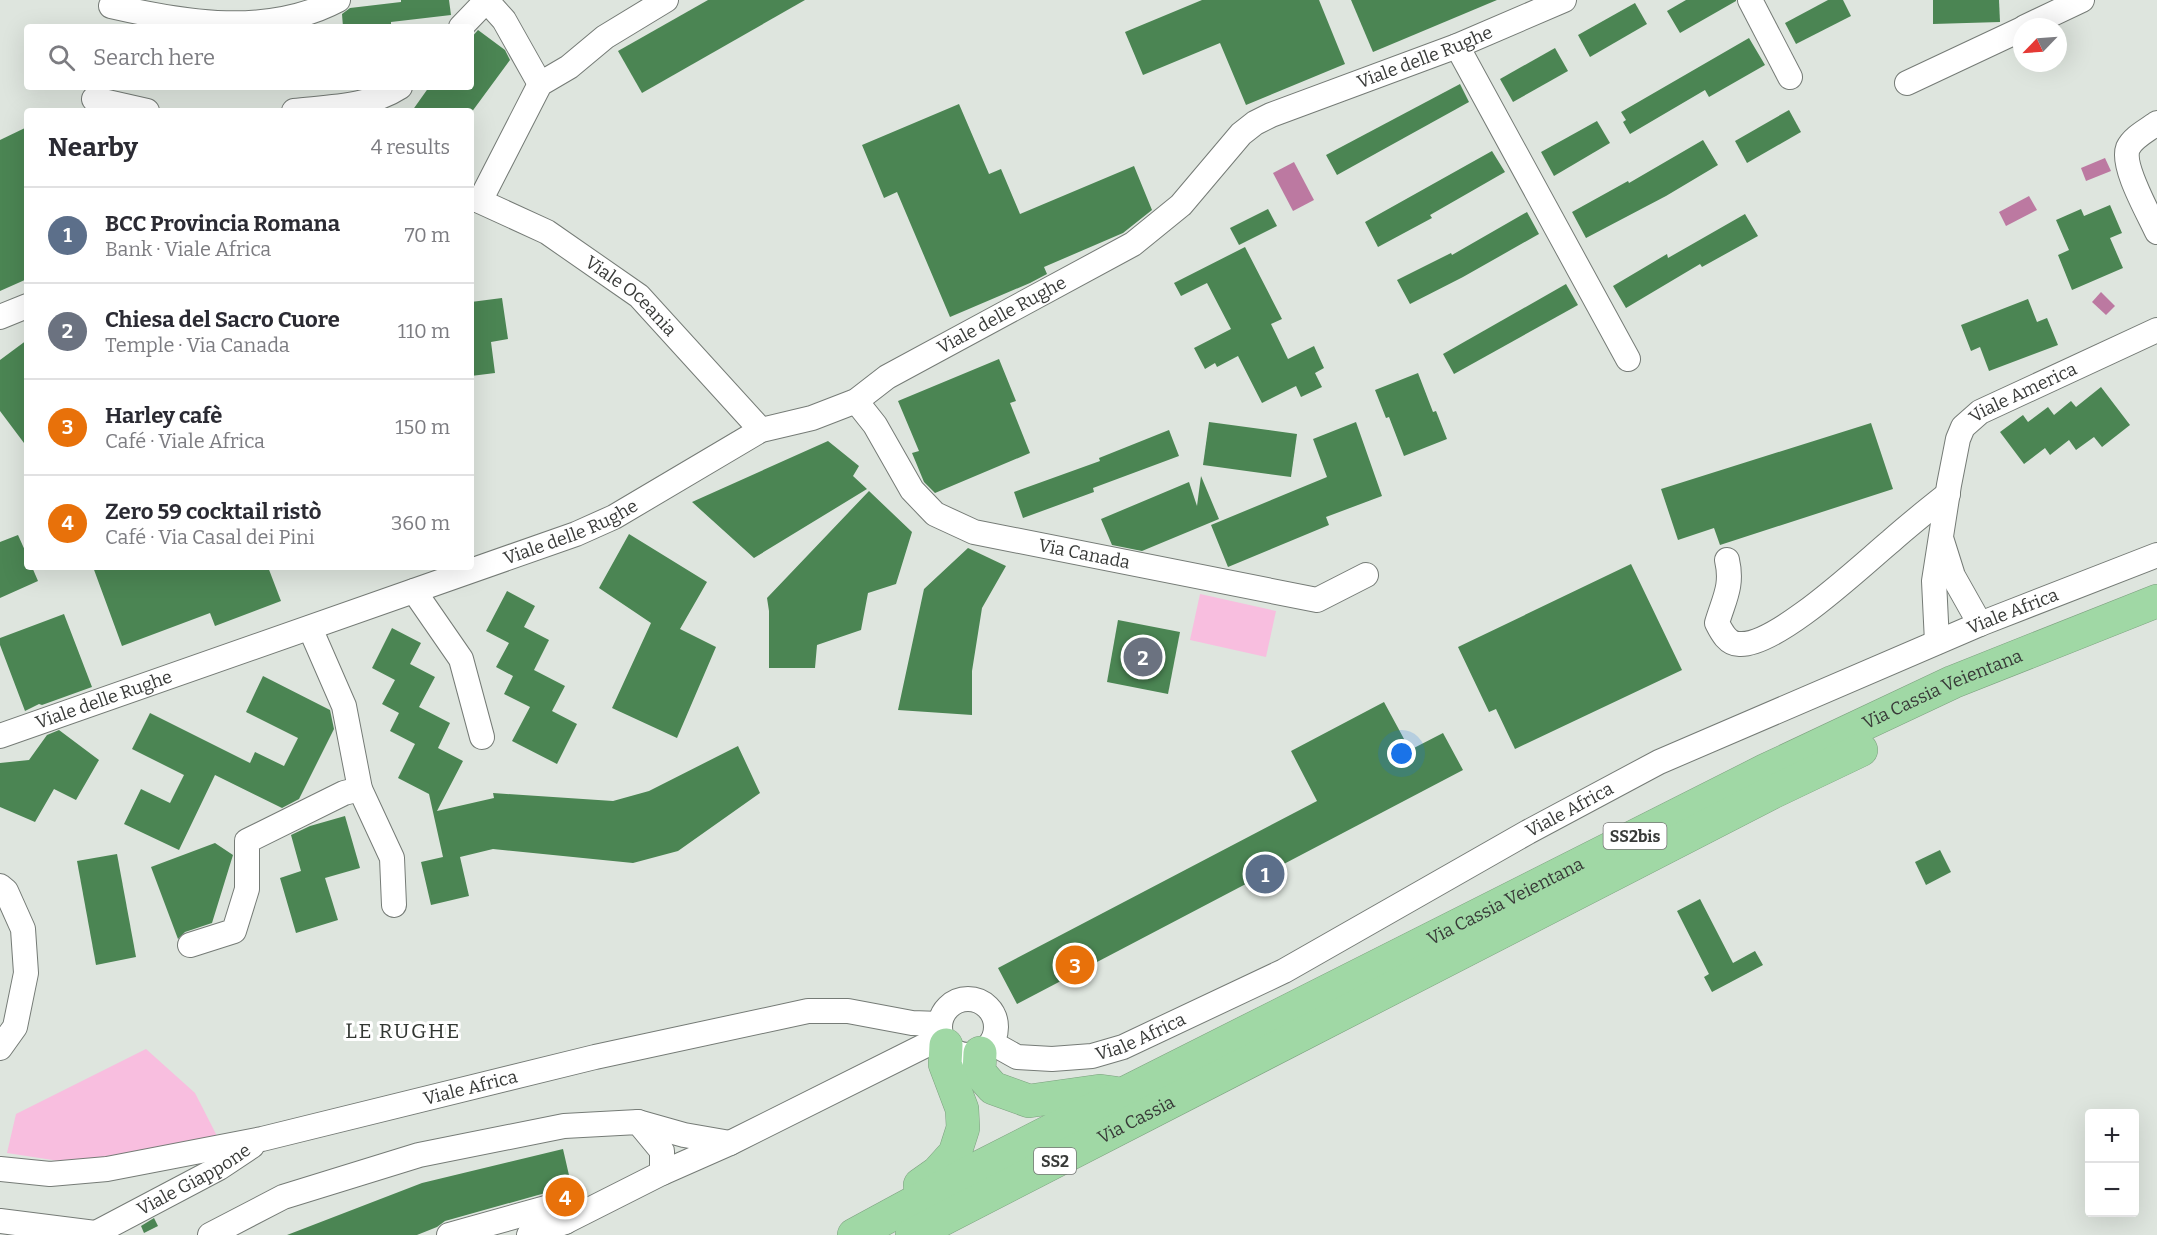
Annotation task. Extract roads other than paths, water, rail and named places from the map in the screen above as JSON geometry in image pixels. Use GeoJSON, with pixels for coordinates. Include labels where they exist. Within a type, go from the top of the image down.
{"type":"FeatureCollection","features":[{"type":"Feature","properties":{"kind":"highway","name":"Via Cassia Veientana"},"geometry":{"type":"LineString","coordinates":[[1123,1094],[1764,771],[1953,682],[2157,601]]}},
{"type":"Feature","properties":{"kind":"highway","name":"Via Cassia Veientana"},"geometry":{"type":"LineString","coordinates":[[1199,1088],[1824,768],[1958,703],[2157,625]]}},
{"type":"Feature","properties":{"kind":"highway"},"geometry":{"type":"LineString","coordinates":[[867,1228],[901,1198],[937,1173],[955,1154],[963,1128],[962,1108],[945,1064],[943,1035]]}},
{"type":"Feature","properties":{"kind":"highway"},"geometry":{"type":"LineString","coordinates":[[986,1048],[980,1072],[993,1088],[1029,1101],[1100,1091],[1123,1094]]}},
{"type":"Feature","properties":{"kind":"highway","name":"Via Cassia"},"geometry":{"type":"LineString","coordinates":[[912,1235],[1199,1088]]}},
{"type":"Feature","properties":{"kind":"highway","name":"Via Cassia"},"geometry":{"type":"LineString","coordinates":[[867,1228],[1123,1094]]}},
{"type":"Feature","properties":{"kind":"highway"},"geometry":{"type":"LineString","coordinates":[[948,1235],[983,1198]]}},
{"type":"Feature","properties":{"kind":"street"},"geometry":{"type":"LineString","coordinates":[[111,6],[160,17],[229,24],[292,19],[338,0]]}},
{"type":"Feature","properties":{"kind":"street"},"geometry":{"type":"LineString","coordinates":[[464,24],[487,0],[504,21],[540,84]]}},
{"type":"Feature","properties":{"kind":"street"},"geometry":{"type":"LineString","coordinates":[[475,200],[540,84],[568,67],[605,37],[666,0]]}},
{"type":"Feature","properties":{"kind":"street","name":"Viale delle Rughe"},"geometry":{"type":"LineString","coordinates":[[474,570],[576,534],[614,517],[761,430],[812,418],[856,401],[887,377],[1133,244],[1181,205],[1241,134],[1255,123],[1457,46],[1564,0]]}},
{"type":"Feature","properties":{"kind":"street"},"geometry":{"type":"LineString","coordinates":[[1750,0],[1790,77]]}},
{"type":"Feature","properties":{"kind":"street"},"geometry":{"type":"LineString","coordinates":[[2045,18],[2082,0]]}},
{"type":"Feature","properties":{"kind":"street"},"geometry":{"type":"LineString","coordinates":[[1907,83],[2013,33]]}},
{"type":"Feature","properties":{"kind":"street"},"geometry":{"type":"LineString","coordinates":[[1457,46],[1628,359]]}},
{"type":"Feature","properties":{"kind":"street"},"geometry":{"type":"LineString","coordinates":[[320,108],[362,103],[386,96],[395,90]]}},
{"type":"Feature","properties":{"kind":"street"},"geometry":{"type":"LineString","coordinates":[[94,99],[134,108]]}},
{"type":"Feature","properties":{"kind":"street"},"geometry":{"type":"LineString","coordinates":[[2157,123],[2133,141],[2127,154],[2129,168],[2157,232]]}},
{"type":"Feature","properties":{"kind":"street","name":"Viale Oceania"},"geometry":{"type":"LineString","coordinates":[[475,200],[547,232],[639,296],[761,430]]}},
{"type":"Feature","properties":{"kind":"street"},"geometry":{"type":"LineString","coordinates":[[0,317],[24,307]]}},
{"type":"Feature","properties":{"kind":"street","name":"Viale America"},"geometry":{"type":"LineString","coordinates":[[1937,642],[1934,581],[1958,439],[1964,427],[1980,412],[2157,330]]}},
{"type":"Feature","properties":{"kind":"street","name":"Via Canada"},"geometry":{"type":"LineString","coordinates":[[856,401],[875,425],[912,490],[935,514],[974,532],[1317,600],[1366,575]]}},
{"type":"Feature","properties":{"kind":"street"},"geometry":{"type":"LineString","coordinates":[[1727,560],[1730,574],[1729,592],[1717,623],[1730,642],[1740,645],[1761,639],[1794,620],[1838,587],[1948,494]]}},
{"type":"Feature","properties":{"kind":"street","name":"Viale America"},"geometry":{"type":"LineString","coordinates":[[1941,539],[1953,576],[1980,624]]}},
{"type":"Feature","properties":{"kind":"street","name":"Viale Africa"},"geometry":{"type":"LineString","coordinates":[[0,1169],[50,1174],[106,1169],[262,1139],[595,1057],[808,1011],[849,1011],[912,1023],[943,1035],[960,1054],[973,1055],[986,1048],[1017,1057],[1052,1059],[1092,1056],[1123,1047],[1284,971],[1528,832],[1659,762],[1980,624],[2157,555]]}},
{"type":"Feature","properties":{"kind":"street","name":"Viale delle Rughe"},"geometry":{"type":"LineString","coordinates":[[0,736],[474,570]]}},
{"type":"Feature","properties":{"kind":"street"},"geometry":{"type":"LineString","coordinates":[[414,591],[461,659],[482,737]]}},
{"type":"Feature","properties":{"kind":"street"},"geometry":{"type":"LineString","coordinates":[[310,628],[344,706],[360,789],[392,858],[394,905]]}},
{"type":"Feature","properties":{"kind":"street"},"geometry":{"type":"LineString","coordinates":[[190,945],[234,931],[247,889],[247,841],[344,793],[360,789]]}},
{"type":"Feature","properties":{"kind":"street"},"geometry":{"type":"LineString","coordinates":[[0,886],[6,891],[23,928],[26,974],[15,1027],[0,1048]]}},
{"type":"Feature","properties":{"kind":"street"},"geometry":{"type":"LineString","coordinates":[[529,1235],[565,1222],[663,1173],[730,1143],[943,1035],[947,1008],[954,1002],[963,999],[980,1002],[990,1010],[997,1029],[986,1048]]}},
{"type":"Feature","properties":{"kind":"street"},"geometry":{"type":"LineString","coordinates":[[210,1235],[283,1197],[419,1155],[564,1126],[638,1122],[684,1135],[730,1143]]}},
{"type":"Feature","properties":{"kind":"street"},"geometry":{"type":"LineString","coordinates":[[638,1122],[662,1151],[663,1173]]}},
{"type":"Feature","properties":{"kind":"street","name":"Viale Giappone"},"geometry":{"type":"LineString","coordinates":[[94,1234],[219,1168],[262,1139]]}},
{"type":"Feature","properties":{"kind":"street"},"geometry":{"type":"LineString","coordinates":[[449,1235],[560,1204],[565,1222]]}},
{"type":"Feature","properties":{"kind":"street"},"geometry":{"type":"LineString","coordinates":[[0,1221],[94,1234]]}},
{"type":"Feature","properties":{"kind":"place","name":"Chiesa del Sacro Cuore"},"geometry":{"type":"Point","coordinates":[1143,657]}},
{"type":"Feature","properties":{"kind":"place","name":"BCC Provincia Romana"},"geometry":{"type":"Point","coordinates":[1265,874]}},
{"type":"Feature","properties":{"kind":"place","name":"Harley cafè"},"geometry":{"type":"Point","coordinates":[1075,965]}},
{"type":"Feature","properties":{"kind":"place","name":"Zero 59 cocktail ristò"},"geometry":{"type":"Point","coordinates":[565,1197]}},
{"type":"Feature","properties":{"kind":"district","name":"LE RUGHE"},"geometry":{"type":"Point","coordinates":[403,1031]}}]}
